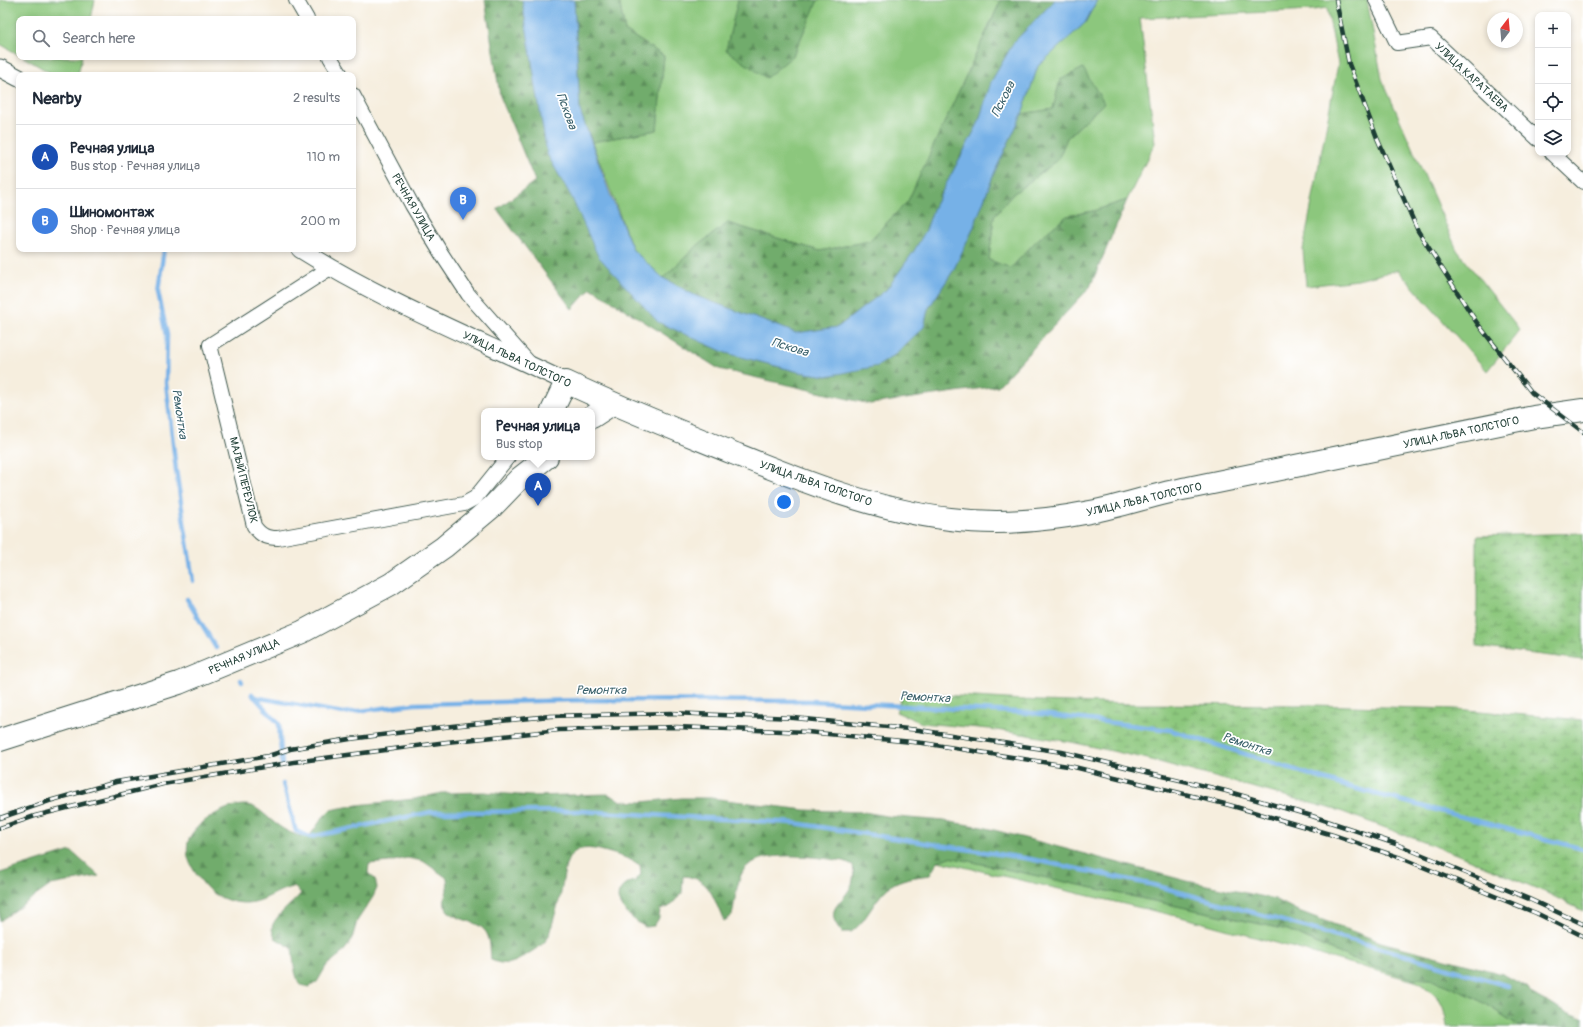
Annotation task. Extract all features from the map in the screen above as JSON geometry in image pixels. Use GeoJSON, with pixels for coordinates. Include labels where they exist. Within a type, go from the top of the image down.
{"type":"FeatureCollection","features":[{"type":"Feature","properties":{"kind":"main road","name":"УЛИЦА ЛЬВА ТОЛСТОГО"},"geometry":{"type":"LineString","coordinates":[[566,382],[612,404],[751,460],[852,498],[901,510],[950,519],[1002,522],[1041,519],[1091,512],[1158,494],[1527,418],[1583,410]]}},
{"type":"Feature","properties":{"kind":"main road"},"geometry":{"type":"LineString","coordinates":[[553,408],[566,382]]}},
{"type":"Feature","properties":{"kind":"main road"},"geometry":{"type":"LineString","coordinates":[[595,415],[612,404]]}},
{"type":"Feature","properties":{"kind":"main road"},"geometry":{"type":"LineString","coordinates":[[520,478],[529,460]]}},
{"type":"Feature","properties":{"kind":"main road"},"geometry":{"type":"LineString","coordinates":[[520,478],[543,460]]}},
{"type":"Feature","properties":{"kind":"main road","name":"РЕЧНАЯ УЛИЦА"},"geometry":{"type":"LineString","coordinates":[[0,740],[179,683],[302,632],[391,584],[444,547],[493,506],[520,478]]}},
{"type":"Feature","properties":{"kind":"street"},"geometry":{"type":"LineString","coordinates":[[296,0],[306,16]]}},
{"type":"Feature","properties":{"kind":"street","name":"УЛИЦА КАРАТАЕВА"},"geometry":{"type":"LineString","coordinates":[[1376,0],[1397,43],[1431,38],[1535,137]]}},
{"type":"Feature","properties":{"kind":"street"},"geometry":{"type":"LineString","coordinates":[[332,60],[339,72]]}},
{"type":"Feature","properties":{"kind":"street"},"geometry":{"type":"LineString","coordinates":[[0,68],[16,76]]}},
{"type":"Feature","properties":{"kind":"street","name":"РЕЧНАЯ УЛИЦА"},"geometry":{"type":"LineString","coordinates":[[356,101],[412,205],[468,294],[532,366]]}},
{"type":"Feature","properties":{"kind":"street"},"geometry":{"type":"LineString","coordinates":[[1555,156],[1583,182]]}},
{"type":"Feature","properties":{"kind":"street","name":"УЛИЦА ЛЬВА ТОЛСТОГО"},"geometry":{"type":"LineString","coordinates":[[305,252],[330,268],[392,301],[566,382]]}},
{"type":"Feature","properties":{"kind":"street","name":"МАЛЫЙ ПЕРЕУЛОК"},"geometry":{"type":"LineString","coordinates":[[330,268],[210,345],[254,526],[258,532],[263,536],[278,538],[464,504],[475,498],[506,460]]}},
{"type":"Feature","properties":{"kind":"green space"},"geometry":{"type":"Polygon","coordinates":[[[0,0],[95,0],[92,16],[16,16],[16,53],[0,44],[0,0]]]}},
{"type":"Feature","properties":{"kind":"green space"},"geometry":{"type":"Polygon","coordinates":[[[485,0],[522,0],[547,154],[571,196],[726,353],[799,372],[827,376],[924,327],[928,309],[953,271],[973,229],[995,171],[1022,114],[1053,109],[1060,80],[1083,68],[1104,103],[1067,138],[1058,160],[1013,194],[994,216],[989,260],[1011,268],[1036,241],[1067,216],[1093,211],[1127,200],[1090,287],[998,386],[870,404],[719,369],[591,288],[572,309],[497,209],[535,181],[500,96],[485,0]]]}},
{"type":"Feature","properties":{"kind":"green space"},"geometry":{"type":"Polygon","coordinates":[[[574,0],[619,0],[625,31],[664,56],[657,130],[592,142],[580,111],[574,0]]]}},
{"type":"Feature","properties":{"kind":"green space"},"geometry":{"type":"Polygon","coordinates":[[[619,0],[738,0],[726,50],[793,56],[818,0],[1001,0],[908,201],[869,241],[820,251],[728,223],[698,245],[663,278],[633,250],[592,142],[657,130],[664,56],[625,31],[619,0]]]}},
{"type":"Feature","properties":{"kind":"green space"},"geometry":{"type":"Polygon","coordinates":[[[738,0],[818,0],[793,56],[766,78],[726,50],[738,0]]]}},
{"type":"Feature","properties":{"kind":"green space"},"geometry":{"type":"Polygon","coordinates":[[[1001,0],[1055,0],[1014,42],[991,82],[978,124],[934,207],[926,230],[914,251],[887,289],[838,327],[796,333],[696,296],[663,278],[698,245],[728,223],[820,251],[869,241],[908,201],[1001,0]]]}},
{"type":"Feature","properties":{"kind":"green space"},"geometry":{"type":"Polygon","coordinates":[[[1097,0],[1367,0],[1382,79],[1457,250],[1520,330],[1487,371],[1398,270],[1358,280],[1306,286],[1303,250],[1338,64],[1327,8],[1313,10],[1140,18],[1155,143],[1127,200],[1093,211],[1067,216],[1036,241],[1011,268],[989,260],[994,216],[1013,194],[1058,160],[1067,138],[1104,103],[1060,80],[1053,109],[1022,114],[1038,66],[1085,23],[1097,0]]]}},
{"type":"Feature","properties":{"kind":"green space"},"geometry":{"type":"Polygon","coordinates":[[[28,60],[81,60],[79,72],[49,72],[28,60]]]}},
{"type":"Feature","properties":{"kind":"green space"},"geometry":{"type":"Polygon","coordinates":[[[1583,533],[1583,660],[1477,647],[1477,536],[1583,533]]]}},
{"type":"Feature","properties":{"kind":"green space"},"geometry":{"type":"Polygon","coordinates":[[[909,693],[1040,701],[1130,704],[1314,705],[1456,709],[1583,720],[1583,911],[1547,893],[1456,854],[1340,811],[1148,759],[1071,742],[990,729],[922,723],[896,712],[901,698],[909,693]]]}},
{"type":"Feature","properties":{"kind":"green space"},"geometry":{"type":"Polygon","coordinates":[[[484,792],[531,796],[608,794],[622,801],[641,802],[682,798],[711,798],[805,810],[864,812],[886,816],[944,821],[983,827],[1187,881],[1275,899],[1296,910],[1381,942],[1503,974],[1528,988],[1531,993],[1541,999],[1583,1018],[1583,1027],[1521,1027],[1474,997],[1448,986],[1430,979],[1411,978],[1374,967],[1324,947],[1288,930],[950,857],[938,861],[930,875],[902,880],[889,887],[883,892],[857,927],[851,932],[842,932],[836,924],[834,912],[836,906],[852,884],[854,874],[853,865],[844,861],[821,858],[775,856],[762,859],[751,864],[743,871],[741,876],[737,887],[732,916],[724,921],[714,898],[706,886],[700,881],[683,876],[682,893],[669,907],[660,909],[659,918],[654,926],[645,927],[627,914],[619,902],[618,896],[620,890],[626,884],[635,881],[641,874],[640,865],[615,854],[600,850],[588,848],[579,850],[573,853],[566,865],[559,900],[547,939],[540,946],[521,959],[509,963],[501,963],[491,960],[489,938],[486,932],[477,924],[458,918],[448,911],[445,906],[447,878],[423,861],[407,858],[369,864],[368,873],[375,879],[377,888],[373,897],[357,921],[352,939],[347,947],[327,965],[317,982],[309,987],[300,985],[295,971],[292,948],[275,938],[272,929],[276,919],[301,893],[294,887],[282,890],[259,901],[241,903],[228,900],[219,897],[209,890],[192,868],[188,856],[188,842],[196,828],[221,811],[238,806],[246,805],[255,807],[286,831],[309,837],[323,817],[330,810],[357,805],[414,799],[442,793],[484,792]]]}},
{"type":"Feature","properties":{"kind":"green space"},"geometry":{"type":"Polygon","coordinates":[[[71,851],[99,876],[51,885],[0,921],[0,873],[71,851]]]}},
{"type":"Feature","properties":{"kind":"green space"},"geometry":{"type":"Polygon","coordinates":[[[950,857],[1288,930],[1324,947],[1374,967],[1411,978],[1430,979],[1448,986],[1474,997],[1521,1027],[1447,1027],[1444,1011],[1439,1000],[1418,982],[1189,919],[938,861],[950,857]]]}},
{"type":"Feature","properties":{"kind":"water","name":"Пскова"},"geometry":{"type":"Polygon","coordinates":[[[522,0],[574,0],[580,111],[610,194],[633,250],[663,278],[696,296],[796,333],[838,327],[887,289],[914,251],[926,230],[934,207],[978,124],[991,82],[1014,42],[1055,0],[1097,0],[1085,23],[1038,66],[1022,114],[995,171],[973,229],[953,271],[928,309],[924,327],[893,356],[878,366],[827,376],[799,372],[726,353],[658,322],[598,256],[571,196],[547,154],[522,0]]]}},
{"type":"Feature","properties":{"kind":"waterway","name":"Ремонтка"},"geometry":{"type":"LineString","coordinates":[[164,252],[158,291],[167,335],[166,383],[176,470],[193,581]]}},
{"type":"Feature","properties":{"kind":"waterway","name":"Ремонтка"},"geometry":{"type":"LineString","coordinates":[[187,599],[216,648]]}},
{"type":"Feature","properties":{"kind":"waterway"},"geometry":{"type":"LineString","coordinates":[[252,694],[279,724],[282,765]]}},
{"type":"Feature","properties":{"kind":"waterway","name":"Ремонтка"},"geometry":{"type":"LineString","coordinates":[[254,697],[343,713],[415,704],[579,700],[811,701],[1033,713],[1170,730],[1342,785],[1583,849]]}},
{"type":"Feature","properties":{"kind":"waterway"},"geometry":{"type":"LineString","coordinates":[[283,784],[296,831],[310,837],[431,812],[581,811],[794,823],[1030,859],[1154,885],[1391,951],[1508,986]]}},
{"type":"Feature","properties":{"kind":"railway"},"geometry":{"type":"LineString","coordinates":[[1336,0],[1349,64],[1377,138],[1418,231],[1477,323],[1532,393],[1583,432]]}},
{"type":"Feature","properties":{"kind":"railway"},"geometry":{"type":"LineString","coordinates":[[0,818],[49,801],[116,782],[268,756],[290,749],[350,739],[452,726],[550,716],[671,713],[794,718],[919,730],[1062,752],[1226,791],[1312,816],[1396,844],[1529,899],[1583,924]]}},
{"type":"Feature","properties":{"kind":"railway"},"geometry":{"type":"LineString","coordinates":[[0,828],[35,816],[163,784],[294,762],[447,742],[559,730],[676,727],[807,732],[923,743],[1074,767],[1229,805],[1333,835],[1401,858],[1536,913],[1583,936]]}},
{"type":"Feature","properties":{"kind":"place","name":"Шиномонтаж"},"geometry":{"type":"Point","coordinates":[463,220]}},
{"type":"Feature","properties":{"kind":"place","name":"Речная улица"},"geometry":{"type":"Point","coordinates":[538,506]}}]}
